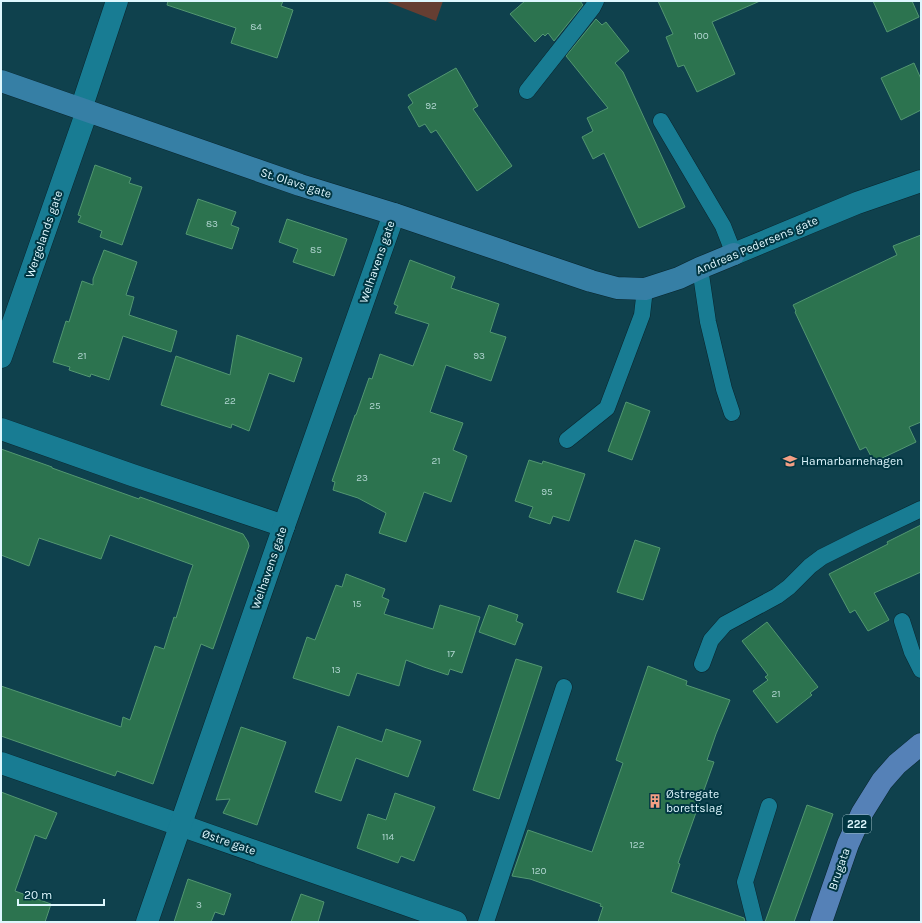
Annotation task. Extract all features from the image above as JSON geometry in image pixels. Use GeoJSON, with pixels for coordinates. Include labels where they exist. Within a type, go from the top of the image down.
{"type":"FeatureCollection","features":[{"type":"Feature","properties":{"kind":"main road","name":"St. Olavs gate"},"geometry":{"type":"LineString","coordinates":[[1,81],[300,185],[394,214],[591,281]]}},
{"type":"Feature","properties":{"kind":"main road","name":"Andreas Pedersens gate"},"geometry":{"type":"LineString","coordinates":[[591,281],[617,288],[645,289],[679,278],[734,254]]}},
{"type":"Feature","properties":{"kind":"main road","name":"Brugata"},"geometry":{"type":"LineString","coordinates":[[821,922],[848,844],[862,813],[882,780],[897,764],[921,744]]}},
{"type":"Feature","properties":{"kind":"street","name":"Wergelands gate"},"geometry":{"type":"LineString","coordinates":[[1,357],[84,110],[116,1]]}},
{"type":"Feature","properties":{"kind":"street","name":"Andreas Pedersens gate"},"geometry":{"type":"LineString","coordinates":[[734,254],[857,203],[921,181]]}},
{"type":"Feature","properties":{"kind":"street","name":"Welhavens gate"},"geometry":{"type":"LineString","coordinates":[[147,922],[394,214]]}},
{"type":"Feature","properties":{"kind":"street"},"geometry":{"type":"LineString","coordinates":[[1,429],[284,526]]}},
{"type":"Feature","properties":{"kind":"street","name":"Østre gate"},"geometry":{"type":"LineString","coordinates":[[1,763],[456,922]]}},
{"type":"Feature","properties":{"kind":"lane"},"geometry":{"type":"LineString","coordinates":[[527,91],[584,19],[596,1]]}},
{"type":"Feature","properties":{"kind":"lane"},"geometry":{"type":"LineString","coordinates":[[661,121],[722,226],[734,254]]}},
{"type":"Feature","properties":{"kind":"lane"},"geometry":{"type":"LineString","coordinates":[[700,268],[708,322],[724,389],[732,413]]}},
{"type":"Feature","properties":{"kind":"lane"},"geometry":{"type":"LineString","coordinates":[[567,440],[607,408],[642,315],[645,289]]}},
{"type":"Feature","properties":{"kind":"lane"},"geometry":{"type":"LineString","coordinates":[[702,664],[711,640],[725,624],[777,596],[822,557],[921,509]]}},
{"type":"Feature","properties":{"kind":"lane"},"geometry":{"type":"LineString","coordinates":[[902,621],[912,652],[921,670]]}},
{"type":"Feature","properties":{"kind":"lane"},"geometry":{"type":"LineString","coordinates":[[486,922],[564,686]]}},
{"type":"Feature","properties":{"kind":"lane"},"geometry":{"type":"LineString","coordinates":[[755,922],[745,882],[769,806]]}},
{"type":"Feature","properties":{"kind":"shaded area"},"geometry":{"type":"Polygon","coordinates":[[[385,1],[443,1],[436,21],[385,1]]]}},
{"type":"Feature","properties":{"kind":"building"},"geometry":{"type":"Polygon","coordinates":[[[168,1],[283,1],[281,6],[293,10],[277,58],[231,43],[236,28],[167,5],[168,1]]]}},
{"type":"Feature","properties":{"kind":"building"},"geometry":{"type":"Polygon","coordinates":[[[525,1],[580,1],[583,5],[554,41],[548,33],[545,36],[543,34],[535,42],[510,14],[525,1]]]}},
{"type":"Feature","properties":{"kind":"building"},"geometry":{"type":"Polygon","coordinates":[[[658,1],[760,1],[712,22],[735,74],[697,92],[684,65],[678,67],[666,37],[673,34],[658,1]]]}},
{"type":"Feature","properties":{"kind":"building"},"geometry":{"type":"Polygon","coordinates":[[[873,1],[912,1],[919,17],[887,32],[873,1]]]}},
{"type":"Feature","properties":{"kind":"building"},"geometry":{"type":"Polygon","coordinates":[[[596,19],[602,25],[606,22],[629,51],[615,63],[623,72],[685,207],[639,228],[604,153],[593,159],[582,137],[593,131],[587,118],[608,108],[566,56],[596,19]]]}},
{"type":"Feature","properties":{"kind":"building"},"geometry":{"type":"Polygon","coordinates":[[[914,63],[921,79],[921,110],[901,120],[881,78],[914,63]]]}},
{"type":"Feature","properties":{"kind":"building"},"geometry":{"type":"Polygon","coordinates":[[[456,68],[478,106],[473,109],[512,166],[477,191],[436,130],[431,133],[425,124],[419,127],[408,107],[413,103],[408,95],[456,68]]]}},
{"type":"Feature","properties":{"kind":"building"},"geometry":{"type":"Polygon","coordinates":[[[95,165],[131,178],[129,183],[142,187],[122,245],[100,237],[102,231],[78,222],[81,216],[78,215],[95,165]]]}},
{"type":"Feature","properties":{"kind":"building"},"geometry":{"type":"Polygon","coordinates":[[[198,199],[236,212],[231,225],[239,228],[232,249],[186,234],[198,199]]]}},
{"type":"Feature","properties":{"kind":"building"},"geometry":{"type":"Polygon","coordinates":[[[287,219],[347,239],[334,276],[293,262],[298,249],[279,242],[287,219]]]}},
{"type":"Feature","properties":{"kind":"building"},"geometry":{"type":"Polygon","coordinates":[[[921,235],[921,422],[909,427],[916,442],[874,462],[866,447],[860,450],[793,305],[897,255],[893,246],[921,235]]]}},
{"type":"Feature","properties":{"kind":"building"},"geometry":{"type":"Polygon","coordinates":[[[104,250],[137,262],[126,295],[134,297],[129,315],[177,331],[171,352],[123,336],[109,380],[91,374],[90,377],[69,370],[70,367],[53,362],[66,321],[69,322],[82,281],[93,285],[93,279],[104,250]]]}},
{"type":"Feature","properties":{"kind":"building"},"geometry":{"type":"Polygon","coordinates":[[[410,260],[455,277],[451,288],[499,304],[490,332],[506,337],[491,381],[446,365],[430,412],[463,423],[453,450],[467,456],[451,502],[424,492],[406,542],[379,533],[386,513],[358,498],[333,490],[335,482],[332,481],[355,415],[369,378],[372,379],[380,354],[413,366],[429,324],[395,313],[398,306],[394,304],[410,260]]]}},
{"type":"Feature","properties":{"kind":"building"},"geometry":{"type":"Polygon","coordinates":[[[237,335],[302,358],[294,382],[269,373],[249,431],[232,424],[231,428],[161,405],[176,356],[230,375],[237,335]]]}},
{"type":"Feature","properties":{"kind":"building"},"geometry":{"type":"Polygon","coordinates":[[[626,402],[650,411],[632,460],[608,451],[626,402]]]}},
{"type":"Feature","properties":{"kind":"building"},"geometry":{"type":"Polygon","coordinates":[[[1,449],[139,499],[140,497],[243,534],[248,542],[249,546],[213,649],[201,644],[153,784],[117,771],[115,776],[1,736],[1,686],[121,727],[123,717],[130,720],[155,646],[164,649],[174,617],[176,618],[193,565],[110,535],[101,559],[39,538],[29,566],[1,555],[1,449]]]}},
{"type":"Feature","properties":{"kind":"building"},"geometry":{"type":"Polygon","coordinates":[[[529,460],[542,464],[543,461],[585,474],[569,521],[553,516],[550,524],[529,517],[533,507],[515,501],[529,460]]]}},
{"type":"Feature","properties":{"kind":"building"},"geometry":{"type":"Polygon","coordinates":[[[921,525],[921,572],[874,593],[889,620],[868,631],[855,610],[850,613],[829,574],[888,544],[887,542],[921,525]]]}},
{"type":"Feature","properties":{"kind":"building"},"geometry":{"type":"Polygon","coordinates":[[[635,540],[660,548],[643,600],[617,592],[635,540]]]}},
{"type":"Feature","properties":{"kind":"building"},"geometry":{"type":"Polygon","coordinates":[[[346,574],[385,589],[382,597],[389,600],[384,614],[433,629],[440,605],[480,617],[462,673],[450,669],[448,675],[406,660],[399,686],[357,673],[349,696],[293,678],[307,637],[315,640],[336,585],[342,587],[346,574]]]}},
{"type":"Feature","properties":{"kind":"building"},"geometry":{"type":"Polygon","coordinates":[[[489,605],[518,615],[516,621],[523,624],[515,645],[479,632],[489,605]]]}},
{"type":"Feature","properties":{"kind":"building"},"geometry":{"type":"Polygon","coordinates":[[[767,622],[818,687],[810,693],[812,695],[777,723],[753,691],[768,680],[765,677],[768,675],[742,641],[767,622]]]}},
{"type":"Feature","properties":{"kind":"building"},"geometry":{"type":"Polygon","coordinates":[[[516,659],[542,667],[499,799],[473,790],[516,659]]]}},
{"type":"Feature","properties":{"kind":"building","name":"Østregate borettslag"},"geometry":{"type":"Polygon","coordinates":[[[648,666],[687,681],[686,685],[730,700],[707,760],[714,762],[678,863],[680,864],[671,892],[744,918],[745,922],[598,922],[603,907],[600,906],[601,904],[530,879],[512,876],[528,830],[592,852],[623,763],[616,760],[648,666]]]}},
{"type":"Feature","properties":{"kind":"building"},"geometry":{"type":"Polygon","coordinates":[[[338,726],[382,742],[386,729],[421,741],[408,777],[356,758],[341,801],[315,792],[338,726]]]}},
{"type":"Feature","properties":{"kind":"building"},"geometry":{"type":"Polygon","coordinates":[[[241,727],[286,742],[257,825],[223,813],[230,799],[216,800],[241,727]]]}},
{"type":"Feature","properties":{"kind":"building"},"geometry":{"type":"Polygon","coordinates":[[[1,792],[57,813],[46,839],[35,835],[15,891],[51,904],[45,922],[1,922],[1,792]]]}},
{"type":"Feature","properties":{"kind":"building"},"geometry":{"type":"Polygon","coordinates":[[[395,793],[435,807],[414,861],[401,856],[398,863],[357,848],[368,814],[386,820],[395,793]]]}},
{"type":"Feature","properties":{"kind":"building"},"geometry":{"type":"Polygon","coordinates":[[[807,805],[833,814],[794,922],[765,922],[807,805]]]}},
{"type":"Feature","properties":{"kind":"building"},"geometry":{"type":"Polygon","coordinates":[[[188,879],[231,894],[224,915],[215,912],[211,922],[174,922],[188,879]]]}},
{"type":"Feature","properties":{"kind":"building"},"geometry":{"type":"Polygon","coordinates":[[[301,894],[324,902],[318,922],[291,922],[301,894]]]}},
{"type":"Feature","properties":{"kind":"place","name":"Hamarbarnehagen"},"geometry":{"type":"Point","coordinates":[790,461]}},
{"type":"Feature","properties":{"kind":"place","name":"Østregate borettslag"},"geometry":{"type":"Point","coordinates":[655,801]}}]}
